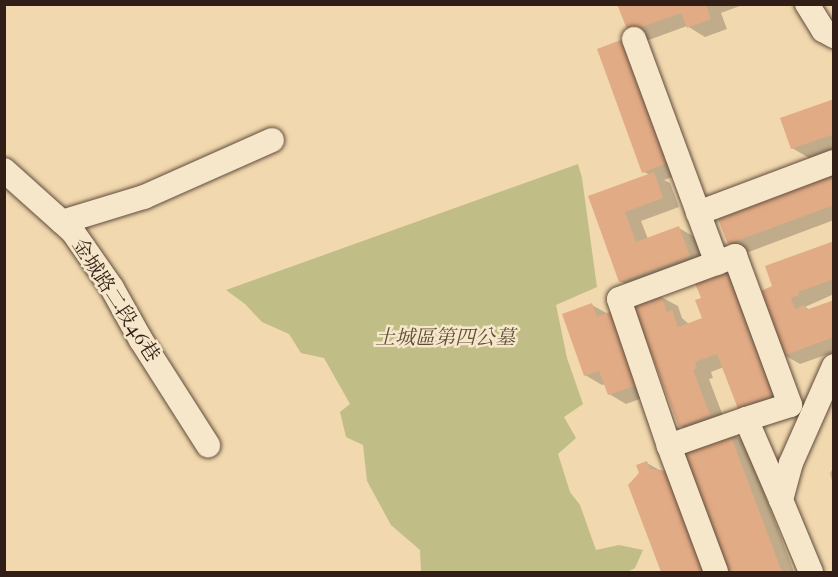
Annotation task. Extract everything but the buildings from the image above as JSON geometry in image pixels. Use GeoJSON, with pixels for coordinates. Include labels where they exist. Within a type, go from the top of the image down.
{"type":"FeatureCollection","features":[{"type":"Feature","properties":{"kind":"lane"},"geometry":{"type":"LineString","coordinates":[[807,4],[823,30],[834,36]]}},
{"type":"Feature","properties":{"kind":"lane"},"geometry":{"type":"LineString","coordinates":[[634,39],[717,263]]}},
{"type":"Feature","properties":{"kind":"lane"},"geometry":{"type":"LineString","coordinates":[[62,222],[144,197],[272,140]]}},
{"type":"Feature","properties":{"kind":"lane"},"geometry":{"type":"LineString","coordinates":[[698,213],[834,162]]}},
{"type":"Feature","properties":{"kind":"lane","name":"金城路二段46巷"},"geometry":{"type":"LineString","coordinates":[[7,175],[73,232],[112,288],[141,340],[208,445]]}},
{"type":"Feature","properties":{"kind":"lane"},"geometry":{"type":"LineString","coordinates":[[669,446],[790,405],[735,256],[619,299],[669,446],[716,573]]}},
{"type":"Feature","properties":{"kind":"lane"},"geometry":{"type":"LineString","coordinates":[[781,500],[791,463],[834,366]]}},
{"type":"Feature","properties":{"kind":"lane"},"geometry":{"type":"LineString","coordinates":[[746,419],[811,573]]}},
{"type":"Feature","properties":{"kind":"green space","name":"土城區第四公墓"},"geometry":{"type":"Polygon","coordinates":[[[578,164],[582,178],[597,287],[556,305],[567,358],[583,404],[564,417],[576,438],[558,454],[570,492],[580,505],[596,550],[619,545],[643,550],[635,568],[627,572],[421,572],[420,550],[391,525],[367,481],[363,445],[346,437],[340,412],[350,404],[324,358],[301,353],[289,334],[262,322],[245,304],[226,290],[578,164]]]}}]}
